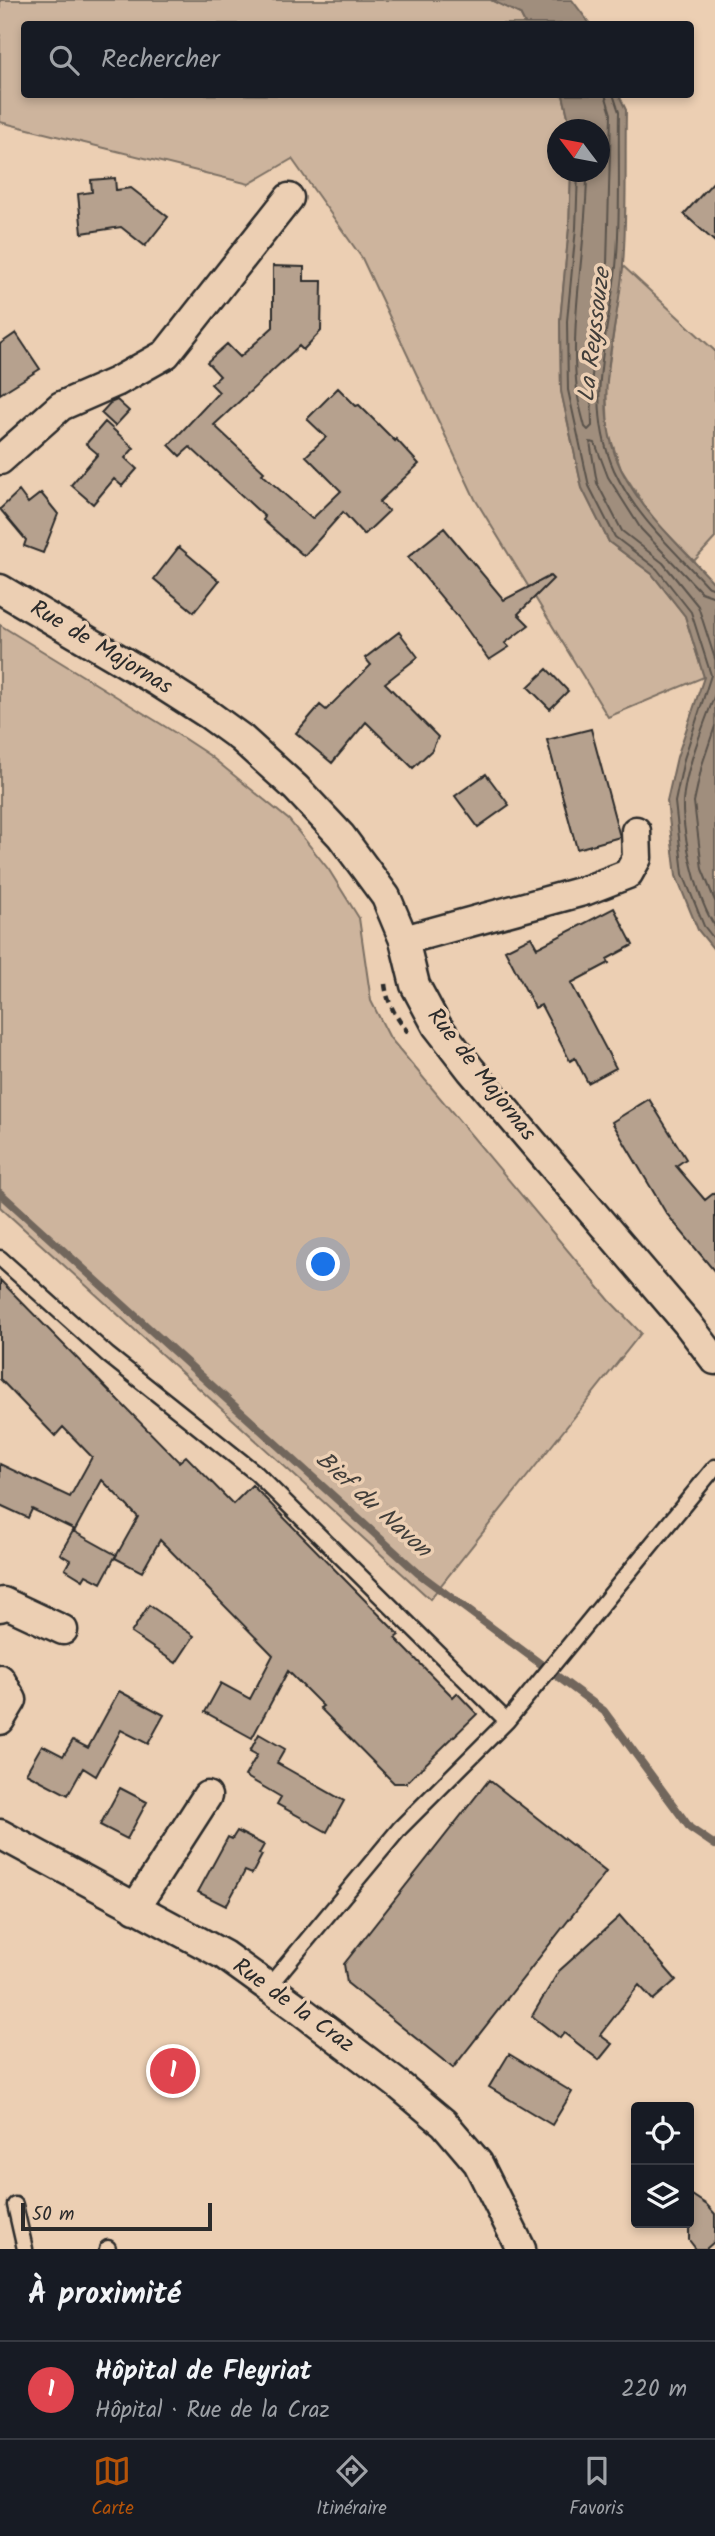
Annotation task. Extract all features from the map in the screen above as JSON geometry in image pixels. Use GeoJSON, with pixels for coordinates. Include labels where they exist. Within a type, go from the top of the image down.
{"type":"FeatureCollection","features":[{"type":"Feature","properties":{"kind":"street"},"geometry":{"type":"LineString","coordinates":[[0,460],[61,406],[117,382],[166,354],[289,198]]}},
{"type":"Feature","properties":{"kind":"street","name":"Rue de Majornas"},"geometry":{"type":"LineString","coordinates":[[0,589],[158,682],[241,738],[296,788],[341,836],[386,897],[404,940],[415,985],[437,1026],[471,1070],[687,1323],[715,1360]]}},
{"type":"Feature","properties":{"kind":"street"},"geometry":{"type":"LineString","coordinates":[[404,940],[587,890],[628,874],[637,858],[636,831]]}},
{"type":"Feature","properties":{"kind":"street"},"geometry":{"type":"LineString","coordinates":[[0,1607],[3,1602],[63,1630]]}},
{"type":"Feature","properties":{"kind":"street"},"geometry":{"type":"LineString","coordinates":[[0,1679],[12,1700],[0,1720]]}},
{"type":"Feature","properties":{"kind":"street"},"geometry":{"type":"LineString","coordinates":[[135,1908],[207,1796]]}},
{"type":"Feature","properties":{"kind":"street","name":"Rue de la Craz"},"geometry":{"type":"LineString","coordinates":[[0,1834],[223,1955],[400,2086],[444,2123],[478,2163],[521,2249]]}},
{"type":"Feature","properties":{"kind":"lane"},"geometry":{"type":"LineString","coordinates":[[0,1258],[108,1355],[256,1473],[507,1721]]}},
{"type":"Feature","properties":{"kind":"lane"},"geometry":{"type":"LineString","coordinates":[[268,1987],[400,1828],[507,1721],[715,1467]]}},
{"type":"Feature","properties":{"kind":"lane"},"geometry":{"type":"LineString","coordinates":[[15,2205],[26,2249]]}},
{"type":"Feature","properties":{"kind":"path"},"geometry":{"type":"LineString","coordinates":[[384,973],[386,994],[398,1020],[414,1039]]}},
{"type":"Feature","properties":{"kind":"shaded area"},"geometry":{"type":"Polygon","coordinates":[[[0,0],[491,0],[520,14],[524,21],[21,21],[21,98],[564,98],[569,119],[547,119],[547,182],[571,182],[560,321],[561,391],[582,488],[609,542],[652,574],[685,616],[704,677],[608,717],[475,499],[362,258],[292,159],[249,184],[0,122],[0,0]]]}},
{"type":"Feature","properties":{"kind":"shaded area"},"geometry":{"type":"Polygon","coordinates":[[[623,266],[715,351],[715,538],[694,561],[654,520],[621,469],[608,431],[606,385],[623,266]]]}},
{"type":"Feature","properties":{"kind":"shaded area"},"geometry":{"type":"Polygon","coordinates":[[[0,625],[209,755],[289,820],[329,870],[359,918],[371,1001],[390,1038],[610,1301],[641,1333],[430,1599],[0,1207],[0,625]]]}},
{"type":"Feature","properties":{"kind":"water"},"geometry":{"type":"Polygon","coordinates":[[[491,0],[572,0],[588,21],[524,21],[520,14],[491,0]]]}},
{"type":"Feature","properties":{"kind":"water","name":"La Reyssouze"},"geometry":{"type":"Polygon","coordinates":[[[564,98],[620,98],[626,110],[623,265],[608,368],[607,419],[621,469],[640,501],[715,584],[715,951],[698,930],[676,876],[667,801],[677,757],[704,677],[685,616],[652,574],[609,542],[582,488],[561,391],[560,321],[571,182],[610,182],[610,119],[569,119],[564,98]]]}},
{"type":"Feature","properties":{"kind":"building"},"geometry":{"type":"Polygon","coordinates":[[[115,178],[116,190],[131,188],[168,217],[145,246],[121,227],[82,233],[78,194],[92,192],[91,180],[115,178]]]}},
{"type":"Feature","properties":{"kind":"building"},"geometry":{"type":"Polygon","coordinates":[[[715,180],[715,242],[684,214],[715,180]]]}},
{"type":"Feature","properties":{"kind":"building"},"geometry":{"type":"Polygon","coordinates":[[[273,266],[304,267],[304,281],[322,281],[321,331],[303,350],[299,346],[214,425],[264,472],[262,474],[312,519],[341,491],[306,456],[326,437],[307,419],[338,388],[395,441],[396,439],[419,464],[379,502],[389,511],[364,535],[343,512],[304,556],[263,520],[265,517],[190,447],[180,456],[169,445],[219,392],[211,384],[220,376],[207,362],[227,344],[240,357],[273,327],[273,266]]]}},
{"type":"Feature","properties":{"kind":"building"},"geometry":{"type":"Polygon","coordinates":[[[16,333],[40,369],[0,394],[0,344],[16,333]]]}},
{"type":"Feature","properties":{"kind":"building"},"geometry":{"type":"Polygon","coordinates":[[[117,400],[129,411],[115,426],[101,413],[117,400]]]}},
{"type":"Feature","properties":{"kind":"building"},"geometry":{"type":"Polygon","coordinates":[[[105,422],[134,448],[125,458],[137,469],[122,486],[114,479],[93,504],[71,485],[98,454],[86,444],[105,422]]]}},
{"type":"Feature","properties":{"kind":"building"},"geometry":{"type":"Polygon","coordinates":[[[19,491],[28,503],[41,493],[58,514],[43,553],[24,546],[26,540],[0,509],[19,491]]]}},
{"type":"Feature","properties":{"kind":"building"},"geometry":{"type":"Polygon","coordinates":[[[444,528],[504,600],[550,576],[553,579],[518,614],[529,625],[505,643],[509,647],[489,660],[458,617],[408,557],[444,528]]]}},
{"type":"Feature","properties":{"kind":"building"},"geometry":{"type":"Polygon","coordinates":[[[179,547],[219,581],[194,612],[154,579],[179,547]]]}},
{"type":"Feature","properties":{"kind":"building"},"geometry":{"type":"Polygon","coordinates":[[[399,632],[418,657],[385,683],[438,737],[432,750],[413,768],[366,722],[332,763],[296,733],[320,705],[326,710],[371,665],[365,658],[399,632]]]}},
{"type":"Feature","properties":{"kind":"building"},"geometry":{"type":"Polygon","coordinates":[[[547,669],[568,691],[550,709],[528,687],[547,669]]]}},
{"type":"Feature","properties":{"kind":"building"},"geometry":{"type":"Polygon","coordinates":[[[591,729],[620,837],[577,849],[547,740],[591,729]]]}},
{"type":"Feature","properties":{"kind":"building"},"geometry":{"type":"Polygon","coordinates":[[[486,774],[509,805],[478,827],[455,796],[486,774]]]}},
{"type":"Feature","properties":{"kind":"building"},"geometry":{"type":"Polygon","coordinates":[[[614,908],[633,945],[607,959],[609,963],[571,983],[616,1068],[588,1083],[575,1058],[570,1061],[541,1005],[535,1008],[505,950],[531,937],[537,948],[614,908]]]}},
{"type":"Feature","properties":{"kind":"building"},"geometry":{"type":"Polygon","coordinates":[[[649,1099],[686,1159],[676,1166],[705,1200],[715,1192],[715,1272],[666,1213],[612,1122],[649,1099]]]}},
{"type":"Feature","properties":{"kind":"building"},"geometry":{"type":"Polygon","coordinates":[[[0,1280],[179,1462],[186,1456],[233,1504],[252,1485],[399,1635],[395,1638],[453,1697],[457,1693],[477,1714],[406,1783],[394,1783],[320,1708],[323,1706],[288,1671],[252,1738],[205,1712],[221,1683],[250,1699],[273,1655],[160,1540],[142,1572],[115,1558],[138,1517],[102,1480],[75,1530],[32,1509],[28,1518],[0,1505],[0,1464],[70,1497],[92,1457],[63,1427],[55,1436],[0,1379],[0,1280]]]}},
{"type":"Feature","properties":{"kind":"building"},"geometry":{"type":"Polygon","coordinates":[[[73,1531],[116,1555],[101,1583],[86,1575],[83,1580],[65,1569],[70,1560],[60,1554],[73,1531]]]}},
{"type":"Feature","properties":{"kind":"building"},"geometry":{"type":"Polygon","coordinates":[[[149,1605],[194,1636],[176,1663],[131,1633],[149,1605]]]}},
{"type":"Feature","properties":{"kind":"building"},"geometry":{"type":"Polygon","coordinates":[[[119,1691],[164,1715],[148,1744],[121,1730],[96,1776],[83,1768],[68,1795],[26,1773],[42,1745],[63,1756],[73,1740],[88,1748],[119,1691]]]}},
{"type":"Feature","properties":{"kind":"building"},"geometry":{"type":"Polygon","coordinates":[[[259,1734],[285,1749],[277,1763],[344,1801],[327,1832],[277,1804],[281,1797],[245,1776],[257,1755],[250,1751],[259,1734]]]}},
{"type":"Feature","properties":{"kind":"building"},"geometry":{"type":"Polygon","coordinates":[[[489,1780],[606,1872],[453,2068],[347,1983],[344,1964],[489,1780]]]}},
{"type":"Feature","properties":{"kind":"building"},"geometry":{"type":"Polygon","coordinates":[[[120,1788],[147,1802],[127,1839],[100,1825],[120,1788]]]}},
{"type":"Feature","properties":{"kind":"building"},"geometry":{"type":"Polygon","coordinates":[[[237,1831],[264,1845],[252,1874],[245,1871],[226,1906],[198,1892],[228,1837],[232,1839],[237,1831]]]}},
{"type":"Feature","properties":{"kind":"building"},"geometry":{"type":"Polygon","coordinates":[[[620,1916],[676,1980],[653,2000],[639,1985],[600,2035],[612,2044],[599,2060],[564,2033],[560,2038],[532,2016],[559,1971],[620,1916]]]}},
{"type":"Feature","properties":{"kind":"building"},"geometry":{"type":"Polygon","coordinates":[[[509,2054],[572,2092],[552,2125],[489,2087],[509,2054]]]}},
{"type":"Feature","properties":{"kind":"building"},"geometry":{"type":"Polygon","coordinates":[[[694,2196],[715,2214],[715,2241],[706,2249],[696,2249],[689,2240],[689,2228],[694,2228],[694,2196]]]}},
{"type":"Feature","properties":{"kind":"waterway","name":"Bief du Navon"},"geometry":{"type":"LineString","coordinates":[[0,1193],[418,1573],[604,1711],[690,1828],[715,1845]]}},
{"type":"Feature","properties":{"kind":"place","name":"Hôpital de Fleyriat"},"geometry":{"type":"Point","coordinates":[173,2071]}}]}
